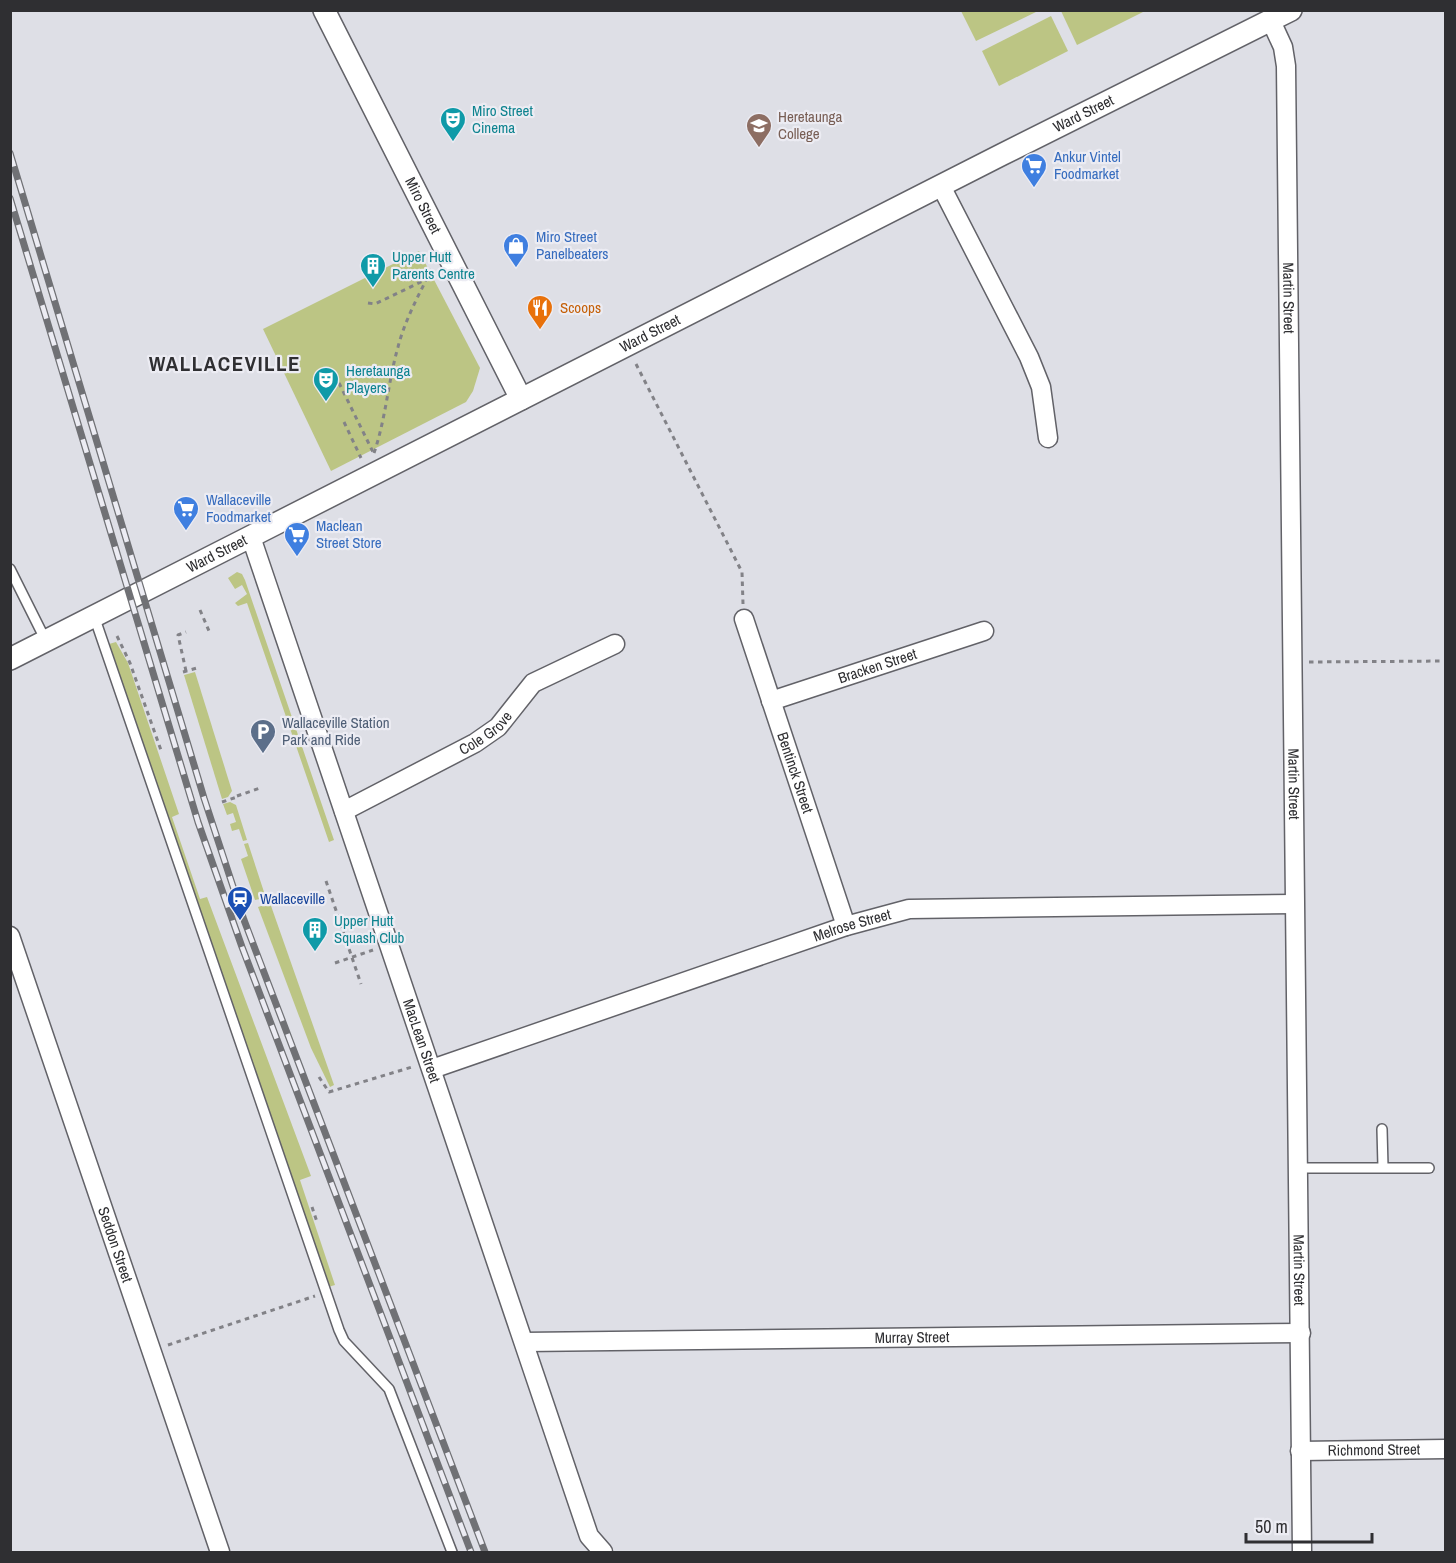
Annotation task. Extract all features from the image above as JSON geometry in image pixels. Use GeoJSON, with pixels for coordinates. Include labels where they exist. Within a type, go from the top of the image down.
{"type":"FeatureCollection","features":[{"type":"Feature","properties":{"kind":"street","name":"Miro Street"},"geometry":{"type":"LineString","coordinates":[[324,10],[521,399]]}},
{"type":"Feature","properties":{"kind":"street","name":"Ward Street"},"geometry":{"type":"LineString","coordinates":[[10,659],[250,537],[378,461],[521,399],[1291,10]]}},
{"type":"Feature","properties":{"kind":"street","name":"Martin Street"},"geometry":{"type":"LineString","coordinates":[[1271,21],[1283,47],[1286,66],[1302,1552]]}},
{"type":"Feature","properties":{"kind":"street"},"geometry":{"type":"LineString","coordinates":[[941,186],[1029,357],[1041,387],[1048,438]]}},
{"type":"Feature","properties":{"kind":"street","name":"MacLean Street"},"geometry":{"type":"LineString","coordinates":[[250,537],[594,1550]]}},
{"type":"Feature","properties":{"kind":"street","name":"Bentinck Street"},"geometry":{"type":"LineString","coordinates":[[744,619],[846,926]]}},
{"type":"Feature","properties":{"kind":"street","name":"Bracken Street"},"geometry":{"type":"LineString","coordinates":[[771,701],[984,631]]}},
{"type":"Feature","properties":{"kind":"street","name":"Cole Grove"},"geometry":{"type":"LineString","coordinates":[[344,811],[476,743],[498,727],[533,683],[615,644]]}},
{"type":"Feature","properties":{"kind":"street","name":"Melrose Street"},"geometry":{"type":"LineString","coordinates":[[432,1069],[846,926],[909,909],[1294,904]]}},
{"type":"Feature","properties":{"kind":"street","name":"Seddon Street"},"geometry":{"type":"LineString","coordinates":[[10,936],[220,1552]]}},
{"type":"Feature","properties":{"kind":"street","name":"Murray Street"},"geometry":{"type":"LineString","coordinates":[[524,1342],[1301,1333]]}},
{"type":"Feature","properties":{"kind":"street","name":"Richmond Street"},"geometry":{"type":"LineString","coordinates":[[1300,1451],[1446,1449]]}},
{"type":"Feature","properties":{"kind":"lane"},"geometry":{"type":"LineString","coordinates":[[10,569],[46,641]]}},
{"type":"Feature","properties":{"kind":"lane"},"geometry":{"type":"LineString","coordinates":[[94,616],[325,1292],[344,1341],[379,1376],[392,1395],[452,1552]]}},
{"type":"Feature","properties":{"kind":"lane"},"geometry":{"type":"LineString","coordinates":[[1383,1129],[1383,1167]]}},
{"type":"Feature","properties":{"kind":"lane"},"geometry":{"type":"LineString","coordinates":[[1299,1168],[1429,1168]]}},
{"type":"Feature","properties":{"kind":"path"},"geometry":{"type":"LineString","coordinates":[[378,461],[398,346],[432,269]]}},
{"type":"Feature","properties":{"kind":"path"},"geometry":{"type":"LineString","coordinates":[[368,303],[375,304],[426,279]]}},
{"type":"Feature","properties":{"kind":"path"},"geometry":{"type":"LineString","coordinates":[[636,364],[742,573],[744,619]]}},
{"type":"Feature","properties":{"kind":"path"},"geometry":{"type":"LineString","coordinates":[[339,384],[378,461]]}},
{"type":"Feature","properties":{"kind":"path"},"geometry":{"type":"LineString","coordinates":[[344,422],[361,458]]}},
{"type":"Feature","properties":{"kind":"path"},"geometry":{"type":"LineString","coordinates":[[200,610],[209,631]]}},
{"type":"Feature","properties":{"kind":"path"},"geometry":{"type":"LineString","coordinates":[[186,632],[178,635],[184,671],[197,668]]}},
{"type":"Feature","properties":{"kind":"path"},"geometry":{"type":"LineString","coordinates":[[117,636],[130,663],[162,753]]}},
{"type":"Feature","properties":{"kind":"path"},"geometry":{"type":"LineString","coordinates":[[1291,662],[1446,661]]}},
{"type":"Feature","properties":{"kind":"path"},"geometry":{"type":"LineString","coordinates":[[222,802],[261,788]]}},
{"type":"Feature","properties":{"kind":"path"},"geometry":{"type":"LineString","coordinates":[[326,881],[361,984]]}},
{"type":"Feature","properties":{"kind":"path"},"geometry":{"type":"LineString","coordinates":[[335,963],[373,950]]}},
{"type":"Feature","properties":{"kind":"path"},"geometry":{"type":"LineString","coordinates":[[319,1077],[330,1092],[412,1067],[432,1069]]}},
{"type":"Feature","properties":{"kind":"path"},"geometry":{"type":"LineString","coordinates":[[152,1351],[325,1292]]}},
{"type":"Feature","properties":{"kind":"green space"},"geometry":{"type":"Polygon","coordinates":[[[1145,10],[1077,45],[1061,11],[1145,10]]]}},
{"type":"Feature","properties":{"kind":"green space"},"geometry":{"type":"Polygon","coordinates":[[[961,11],[1038,11],[976,41],[961,11]]]}},
{"type":"Feature","properties":{"kind":"green space"},"geometry":{"type":"Polygon","coordinates":[[[1051,16],[1068,51],[999,86],[982,51],[1051,16]]]}},
{"type":"Feature","properties":{"kind":"green space"},"geometry":{"type":"Polygon","coordinates":[[[419,251],[480,368],[473,391],[466,402],[331,471],[263,329],[419,251]]]}},
{"type":"Feature","properties":{"kind":"green space"},"geometry":{"type":"Polygon","coordinates":[[[237,572],[242,574],[245,580],[334,840],[329,842],[247,603],[238,606],[235,603],[247,594],[242,585],[235,589],[228,578],[237,572]]]}},
{"type":"Feature","properties":{"kind":"green space"},"geometry":{"type":"Polygon","coordinates":[[[116,642],[128,663],[179,814],[172,817],[200,899],[207,897],[311,1176],[300,1180],[335,1285],[328,1287],[109,644],[116,642]]]}},
{"type":"Feature","properties":{"kind":"green space"},"geometry":{"type":"Polygon","coordinates":[[[195,672],[232,791],[228,797],[222,799],[184,675],[195,672]]]}},
{"type":"Feature","properties":{"kind":"green space"},"geometry":{"type":"Polygon","coordinates":[[[230,802],[236,805],[247,840],[243,841],[239,829],[232,831],[230,824],[236,822],[233,813],[227,815],[223,804],[230,802]]]}},
{"type":"Feature","properties":{"kind":"green space"},"geometry":{"type":"Polygon","coordinates":[[[248,843],[264,892],[260,899],[255,900],[241,859],[248,856],[244,844],[248,843]]]}},
{"type":"Feature","properties":{"kind":"green space"},"geometry":{"type":"Polygon","coordinates":[[[270,903],[334,1085],[330,1087],[311,1048],[258,907],[270,903]]]}},
{"type":"Feature","properties":{"kind":"railway"},"geometry":{"type":"LineString","coordinates":[[10,153],[204,798],[244,920],[485,1552]]}},
{"type":"Feature","properties":{"kind":"railway"},"geometry":{"type":"LineString","coordinates":[[10,198],[198,822],[242,947],[471,1552]]}},
{"type":"Feature","properties":{"kind":"place","name":"Miro Street Cinema"},"geometry":{"type":"Point","coordinates":[453,143]}},
{"type":"Feature","properties":{"kind":"place","name":"Heretaunga College"},"geometry":{"type":"Point","coordinates":[759,149]}},
{"type":"Feature","properties":{"kind":"place","name":"Ankur Vintel Foodmarket"},"geometry":{"type":"Point","coordinates":[1034,189]}},
{"type":"Feature","properties":{"kind":"place","name":"Miro Street Panelbeaters"},"geometry":{"type":"Point","coordinates":[516,269]}},
{"type":"Feature","properties":{"kind":"place","name":"Upper Hutt Parents Centre"},"geometry":{"type":"Point","coordinates":[373,289]}},
{"type":"Feature","properties":{"kind":"place","name":"Scoops"},"geometry":{"type":"Point","coordinates":[540,331]}},
{"type":"Feature","properties":{"kind":"place","name":"Heretaunga Players"},"geometry":{"type":"Point","coordinates":[326,403]}},
{"type":"Feature","properties":{"kind":"place","name":"Wallaceville Foodmarket"},"geometry":{"type":"Point","coordinates":[186,532]}},
{"type":"Feature","properties":{"kind":"place","name":"Maclean Street Store"},"geometry":{"type":"Point","coordinates":[297,558]}},
{"type":"Feature","properties":{"kind":"place","name":"Wallaceville Station Park and Ride"},"geometry":{"type":"Point","coordinates":[263,755]}},
{"type":"Feature","properties":{"kind":"place","name":"Wallaceville"},"geometry":{"type":"Point","coordinates":[240,922]}},
{"type":"Feature","properties":{"kind":"place","name":"Upper Hutt Squash Club"},"geometry":{"type":"Point","coordinates":[315,953]}},
{"type":"Feature","properties":{"kind":"district","name":"WALLACEVILLE"},"geometry":{"type":"Point","coordinates":[225,364]}}]}
